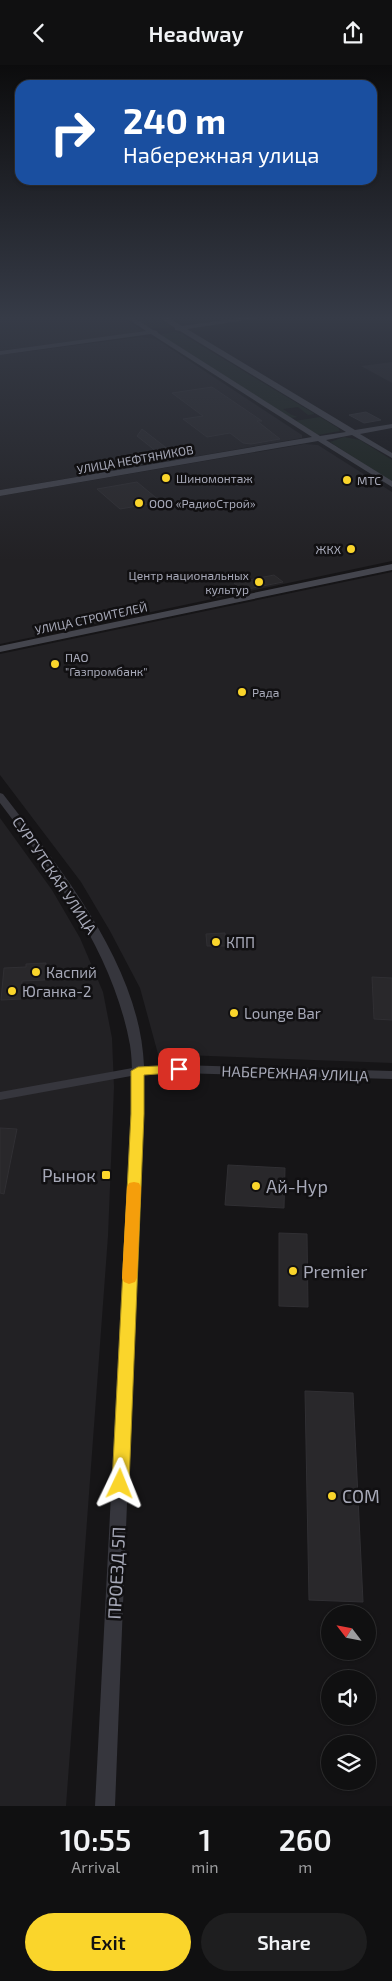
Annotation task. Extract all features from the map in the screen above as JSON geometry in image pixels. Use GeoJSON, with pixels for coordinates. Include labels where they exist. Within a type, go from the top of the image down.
{"type":"FeatureCollection","features":[{"type":"Feature","properties":{"kind":"main road"},"geometry":{"type":"LineString","coordinates":[[254,398],[392,485]]}},
{"type":"Feature","properties":{"kind":"main road"},"geometry":{"type":"LineString","coordinates":[[295,398],[392,456]]}},
{"type":"Feature","properties":{"kind":"main road"},"geometry":{"type":"LineString","coordinates":[[289,420],[322,414]]}},
{"type":"Feature","properties":{"kind":"main road","name":"УЛИЦА НЕФТЯНИКОВ"},"geometry":{"type":"LineString","coordinates":[[0,493],[392,426]]}},
{"type":"Feature","properties":{"kind":"main road","name":"УЛИЦА СТРОИТЕЛЕЙ"},"geometry":{"type":"LineString","coordinates":[[0,649],[392,567]]}},
{"type":"Feature","properties":{"kind":"street","name":"СУРГУТСКАЯ УЛИЦА"},"geometry":{"type":"LineString","coordinates":[[0,796],[63,882],[102,946],[120,985],[126,1005],[136,1045],[138,1071]]}},
{"type":"Feature","properties":{"kind":"street","name":"НАБЕРЕЖНАЯ УЛИЦА"},"geometry":{"type":"LineString","coordinates":[[138,1071],[179,1069],[392,1075]]}},
{"type":"Feature","properties":{"kind":"street"},"geometry":{"type":"LineString","coordinates":[[0,1096],[138,1071]]}},
{"type":"Feature","properties":{"kind":"street","name":"ПРОЕЗД 5П"},"geometry":{"type":"LineString","coordinates":[[105,1806],[138,1114],[138,1071]]}},
{"type":"Feature","properties":{"kind":"shaded area"},"geometry":{"type":"Polygon","coordinates":[[[0,398],[246,398],[302,435],[302,438],[0,490],[0,398]]]}},
{"type":"Feature","properties":{"kind":"shaded area"},"geometry":{"type":"Polygon","coordinates":[[[259,398],[289,398],[315,414],[308,415],[298,407],[283,409],[298,417],[290,418],[259,398]]]}},
{"type":"Feature","properties":{"kind":"shaded area"},"geometry":{"type":"Polygon","coordinates":[[[320,417],[340,431],[318,435],[294,421],[320,417]]]}},
{"type":"Feature","properties":{"kind":"shaded area"},"geometry":{"type":"Polygon","coordinates":[[[344,437],[360,440],[392,460],[392,482],[330,442],[344,437]]]}},
{"type":"Feature","properties":{"kind":"shaded area"},"geometry":{"type":"Polygon","coordinates":[[[305,444],[318,445],[392,492],[392,561],[0,644],[0,496],[305,444]]]}},
{"type":"Feature","properties":{"kind":"shaded area"},"geometry":{"type":"Polygon","coordinates":[[[392,572],[392,1063],[158,1054],[140,988],[110,931],[81,882],[0,775],[0,654],[392,572]]]}},
{"type":"Feature","properties":{"kind":"shaded area"},"geometry":{"type":"Polygon","coordinates":[[[0,818],[52,890],[80,938],[103,992],[112,1038],[114,1087],[108,1236],[66,1806],[0,1806],[0,818]]]}},
{"type":"Feature","properties":{"kind":"building"},"geometry":{"type":"Polygon","coordinates":[[[179,398],[229,398],[262,421],[257,421],[280,439],[251,444],[243,443],[230,433],[207,437],[183,419],[203,416],[179,398]]]}},
{"type":"Feature","properties":{"kind":"building"},"geometry":{"type":"Polygon","coordinates":[[[366,412],[381,420],[364,423],[349,415],[366,412]]]}},
{"type":"Feature","properties":{"kind":"building"},"geometry":{"type":"Polygon","coordinates":[[[142,429],[169,450],[157,452],[137,436],[142,429]]]}},
{"type":"Feature","properties":{"kind":"building"},"geometry":{"type":"Polygon","coordinates":[[[137,482],[161,502],[120,509],[97,489],[137,482]]]}},
{"type":"Feature","properties":{"kind":"building","name":"Центр национальных культур"},"geometry":{"type":"Polygon","coordinates":[[[274,575],[283,582],[243,590],[234,583],[274,575]]]}},
{"type":"Feature","properties":{"kind":"building","name":"КПП"},"geometry":{"type":"Polygon","coordinates":[[[225,933],[226,946],[207,946],[206,934],[225,933]]]}},
{"type":"Feature","properties":{"kind":"building"},"geometry":{"type":"Polygon","coordinates":[[[46,963],[45,980],[22,981],[21,999],[1,1000],[4,968],[26,967],[26,964],[46,963]]]}},
{"type":"Feature","properties":{"kind":"building"},"geometry":{"type":"Polygon","coordinates":[[[372,977],[392,978],[392,1020],[374,1019],[372,977]]]}},
{"type":"Feature","properties":{"kind":"building"},"geometry":{"type":"Polygon","coordinates":[[[0,1128],[17,1129],[4,1194],[0,1193],[0,1128]]]}},
{"type":"Feature","properties":{"kind":"building","name":"Ай-Нур"},"geometry":{"type":"Polygon","coordinates":[[[228,1165],[285,1168],[284,1208],[225,1205],[228,1165]]]}},
{"type":"Feature","properties":{"kind":"building","name":"Premier"},"geometry":{"type":"Polygon","coordinates":[[[279,1233],[307,1234],[308,1307],[279,1306],[279,1233]]]}},
{"type":"Feature","properties":{"kind":"building","name":"СОМ"},"geometry":{"type":"Polygon","coordinates":[[[305,1391],[353,1393],[363,1602],[309,1600],[305,1391]]]}},
{"type":"Feature","properties":{"kind":"slow traffic"},"geometry":{"type":"LineString","coordinates":[[129,1278],[134,1187]]}},
{"type":"Feature","properties":{"kind":"place","name":"Шиномонтаж"},"geometry":{"type":"Point","coordinates":[166,478]}},
{"type":"Feature","properties":{"kind":"place","name":"МТС"},"geometry":{"type":"Point","coordinates":[347,480]}},
{"type":"Feature","properties":{"kind":"place","name":"ООО «РадиоСтрой»"},"geometry":{"type":"Point","coordinates":[139,503]}},
{"type":"Feature","properties":{"kind":"place","name":"ЖКХ"},"geometry":{"type":"Point","coordinates":[351,549]}},
{"type":"Feature","properties":{"kind":"place","name":"Центр национальных культур"},"geometry":{"type":"Point","coordinates":[259,582]}},
{"type":"Feature","properties":{"kind":"place","name":"ПАО \"Газпромбанк\""},"geometry":{"type":"Point","coordinates":[55,664]}},
{"type":"Feature","properties":{"kind":"place","name":"Рада"},"geometry":{"type":"Point","coordinates":[242,692]}},
{"type":"Feature","properties":{"kind":"place","name":"КПП"},"geometry":{"type":"Point","coordinates":[216,942]}},
{"type":"Feature","properties":{"kind":"place","name":"Каспий"},"geometry":{"type":"Point","coordinates":[36,972]}},
{"type":"Feature","properties":{"kind":"place","name":"Юганка-2"},"geometry":{"type":"Point","coordinates":[12,991]}},
{"type":"Feature","properties":{"kind":"place","name":"Lounge Bar"},"geometry":{"type":"Point","coordinates":[234,1013]}},
{"type":"Feature","properties":{"kind":"place","name":"Рынок"},"geometry":{"type":"Point","coordinates":[106,1175]}},
{"type":"Feature","properties":{"kind":"place","name":"Ай-Нур"},"geometry":{"type":"Point","coordinates":[256,1186]}},
{"type":"Feature","properties":{"kind":"place","name":"Premier"},"geometry":{"type":"Point","coordinates":[293,1271]}},
{"type":"Feature","properties":{"kind":"place","name":"СОМ"},"geometry":{"type":"Point","coordinates":[332,1496]}},
{"type":"Feature","properties":{"kind":"route"},"geometry":{"type":"LineString","coordinates":[[120,1484],[138,1114],[138,1071],[179,1069]]}}]}
